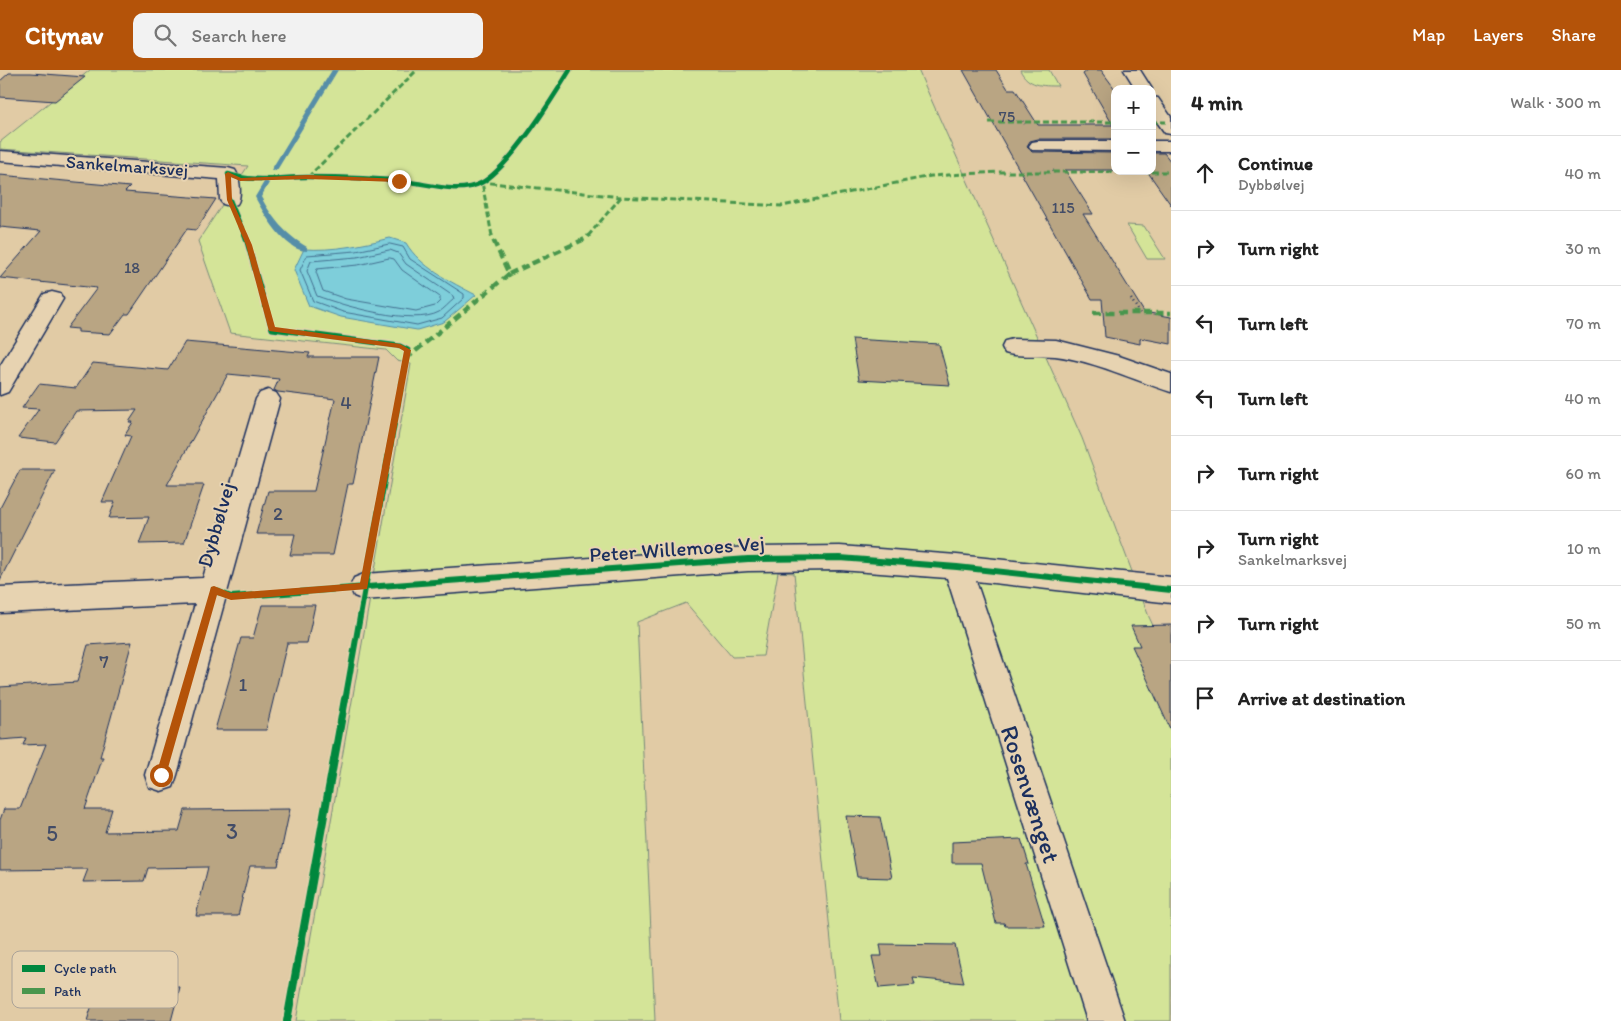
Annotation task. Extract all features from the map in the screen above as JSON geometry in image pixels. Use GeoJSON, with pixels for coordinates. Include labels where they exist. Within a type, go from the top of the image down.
{"type":"FeatureCollection","features":[{"type":"Feature","properties":{"kind":"street"},"geometry":{"type":"LineString","coordinates":[[1132,70],[1141,85]]}},
{"type":"Feature","properties":{"kind":"street"},"geometry":{"type":"LineString","coordinates":[[1156,108],[1171,130]]}},
{"type":"Feature","properties":{"kind":"street"},"geometry":{"type":"LineString","coordinates":[[1038,146],[1111,146]]}},
{"type":"Feature","properties":{"kind":"street"},"geometry":{"type":"LineString","coordinates":[[1156,146],[1171,146]]}},
{"type":"Feature","properties":{"kind":"street","name":"Sankelmarksvej"},"geometry":{"type":"LineString","coordinates":[[0,156],[228,174],[230,200]]}},
{"type":"Feature","properties":{"kind":"street"},"geometry":{"type":"LineString","coordinates":[[0,386],[52,299]]}},
{"type":"Feature","properties":{"kind":"street"},"geometry":{"type":"LineString","coordinates":[[1012,347],[1056,348],[1119,364],[1171,383]]}},
{"type":"Feature","properties":{"kind":"street","name":"Dybbølvej"},"geometry":{"type":"LineString","coordinates":[[161,775],[268,399]]}},
{"type":"Feature","properties":{"kind":"street","name":"Peter Willemoes Vej"},"geometry":{"type":"LineString","coordinates":[[364,587],[748,559],[840,558],[957,566],[1171,590]]}},
{"type":"Feature","properties":{"kind":"street","name":"Rosenvænget"},"geometry":{"type":"LineString","coordinates":[[957,566],[1106,1021]]}},
{"type":"Feature","properties":{"kind":"street","name":"Dybbølvej"},"geometry":{"type":"LineString","coordinates":[[0,600],[214,590]]}},
{"type":"Feature","properties":{"kind":"path"},"geometry":{"type":"LineString","coordinates":[[1022,120],[1025,125]]}},
{"type":"Feature","properties":{"kind":"path"},"geometry":{"type":"LineString","coordinates":[[1053,170],[1055,174]]}},
{"type":"Feature","properties":{"kind":"path"},"geometry":{"type":"LineString","coordinates":[[1131,299],[1140,313]]}},
{"type":"Feature","properties":{"kind":"green space"},"geometry":{"type":"Polygon","coordinates":[[[90,70],[918,70],[1082,438],[1149,617],[1171,664],[1171,1021],[839,1021],[794,573],[778,572],[763,656],[732,657],[686,603],[637,622],[655,1021],[296,1021],[411,364],[397,361],[386,350],[230,333],[198,241],[248,166],[0,149],[0,142],[90,70]]]}},
{"type":"Feature","properties":{"kind":"green space"},"geometry":{"type":"Polygon","coordinates":[[[1020,70],[1049,70],[1058,86],[1041,85],[1031,82],[1020,70]]]}},
{"type":"Feature","properties":{"kind":"green space"},"geometry":{"type":"Polygon","coordinates":[[[1127,225],[1144,226],[1165,259],[1147,259],[1127,225]]]}},
{"type":"Feature","properties":{"kind":"water"},"geometry":{"type":"Polygon","coordinates":[[[390,238],[406,243],[412,252],[428,267],[476,295],[444,322],[417,330],[341,317],[309,306],[294,270],[304,249],[336,248],[390,238]]]}},
{"type":"Feature","properties":{"kind":"building"},"geometry":{"type":"Polygon","coordinates":[[[963,70],[996,70],[1008,89],[1015,89],[1038,125],[1111,125],[1111,139],[1038,139],[1030,141],[1027,146],[1032,152],[1111,153],[1111,170],[1065,170],[1093,214],[1083,214],[1144,312],[1171,317],[1171,344],[1140,338],[1140,344],[1105,337],[1102,299],[1092,299],[963,70]]]}},
{"type":"Feature","properties":{"kind":"building"},"geometry":{"type":"Polygon","coordinates":[[[1088,70],[1101,70],[1112,85],[1111,122],[1083,74],[1088,70]]]}},
{"type":"Feature","properties":{"kind":"building"},"geometry":{"type":"Polygon","coordinates":[[[9,73],[85,77],[55,101],[0,97],[0,81],[9,73]]]}},
{"type":"Feature","properties":{"kind":"building"},"geometry":{"type":"Polygon","coordinates":[[[1156,153],[1164,153],[1171,162],[1171,205],[1150,175],[1156,175],[1156,153]]]}},
{"type":"Feature","properties":{"kind":"building"},"geometry":{"type":"Polygon","coordinates":[[[0,175],[130,187],[125,192],[216,199],[196,230],[187,229],[129,314],[125,314],[110,334],[78,332],[78,329],[67,328],[97,288],[0,278],[41,231],[0,227],[0,175]]]}},
{"type":"Feature","properties":{"kind":"building"},"geometry":{"type":"Polygon","coordinates":[[[852,339],[939,344],[950,385],[859,380],[852,339]]]}},
{"type":"Feature","properties":{"kind":"building"},"geometry":{"type":"Polygon","coordinates":[[[185,342],[310,353],[308,357],[379,357],[353,484],[348,484],[333,555],[290,555],[295,534],[256,534],[268,491],[314,491],[335,399],[278,392],[274,390],[279,379],[228,374],[167,485],[204,485],[184,543],[139,544],[149,517],[109,518],[115,502],[102,502],[131,436],[125,435],[133,422],[129,422],[137,410],[76,411],[55,442],[18,438],[39,409],[22,408],[39,384],[76,388],[93,363],[168,370],[185,342]]]}},
{"type":"Feature","properties":{"kind":"building"},"geometry":{"type":"Polygon","coordinates":[[[20,470],[55,470],[0,580],[0,508],[20,470]]]}},
{"type":"Feature","properties":{"kind":"building"},"geometry":{"type":"Polygon","coordinates":[[[262,605],[315,605],[307,643],[287,643],[266,730],[215,730],[241,638],[253,638],[262,605]]]}},
{"type":"Feature","properties":{"kind":"building"},"geometry":{"type":"Polygon","coordinates":[[[1171,625],[1171,731],[1132,646],[1140,646],[1131,626],[1171,625]]]}},
{"type":"Feature","properties":{"kind":"building"},"geometry":{"type":"Polygon","coordinates":[[[132,642],[100,757],[103,757],[85,809],[112,809],[105,832],[179,831],[185,810],[290,809],[278,866],[250,866],[238,916],[196,916],[208,867],[148,868],[144,881],[83,882],[88,869],[0,870],[0,820],[4,809],[20,809],[46,744],[23,745],[26,738],[0,740],[0,687],[77,682],[88,645],[132,642]]]}},
{"type":"Feature","properties":{"kind":"building"},"geometry":{"type":"Polygon","coordinates":[[[846,816],[880,817],[892,878],[857,877],[846,816]]]}},
{"type":"Feature","properties":{"kind":"building"},"geometry":{"type":"Polygon","coordinates":[[[1021,839],[1029,864],[1026,864],[1045,926],[1005,926],[1004,923],[996,923],[981,863],[952,863],[952,842],[1021,839]]]}},
{"type":"Feature","properties":{"kind":"building"},"geometry":{"type":"Polygon","coordinates":[[[880,944],[955,945],[964,983],[913,978],[915,985],[879,988],[872,956],[882,956],[880,944]]]}},
{"type":"Feature","properties":{"kind":"building"},"geometry":{"type":"Polygon","coordinates":[[[91,1008],[174,1008],[171,1021],[87,1021],[91,1008]]]}},
{"type":"Feature","properties":{"kind":"waterway"},"geometry":{"type":"LineString","coordinates":[[274,170],[335,70]]}},
{"type":"Feature","properties":{"kind":"waterway"},"geometry":{"type":"LineString","coordinates":[[266,183],[258,197],[267,214],[282,233],[304,249]]}},
{"type":"Feature","properties":{"kind":"marked path"},"geometry":{"type":"LineString","coordinates":[[308,177],[417,70]]}},
{"type":"Feature","properties":{"kind":"marked path"},"geometry":{"type":"LineString","coordinates":[[989,122],[1111,122]]}},
{"type":"Feature","properties":{"kind":"marked path"},"geometry":{"type":"LineString","coordinates":[[1156,122],[1166,122]]}},
{"type":"Feature","properties":{"kind":"marked path"},"geometry":{"type":"LineString","coordinates":[[406,359],[509,274],[490,232],[482,182],[621,197],[782,206],[931,176],[999,172],[1171,172]]}},
{"type":"Feature","properties":{"kind":"marked path"},"geometry":{"type":"LineString","coordinates":[[509,274],[587,238],[621,197]]}},
{"type":"Feature","properties":{"kind":"marked path"},"geometry":{"type":"LineString","coordinates":[[1093,313],[1171,313]]}},
{"type":"Feature","properties":{"kind":"cycle path"},"geometry":{"type":"LineString","coordinates":[[228,174],[247,179],[345,178],[396,181],[455,188],[473,186],[491,176],[516,149],[542,114],[570,70]]}},
{"type":"Feature","properties":{"kind":"cycle path"},"geometry":{"type":"LineString","coordinates":[[230,200],[249,245],[272,329],[400,346],[408,350],[287,1021]]}},
{"type":"Feature","properties":{"kind":"cycle path"},"geometry":{"type":"LineString","coordinates":[[214,590],[231,597],[748,559],[840,558],[957,567],[1171,590]]}},
{"type":"Feature","properties":{"kind":"route"},"geometry":{"type":"LineString","coordinates":[[161,775],[214,590],[231,596],[364,587],[408,350],[400,346],[272,329],[249,245],[230,200],[228,174],[240,179],[308,177],[399,181]]}}]}
